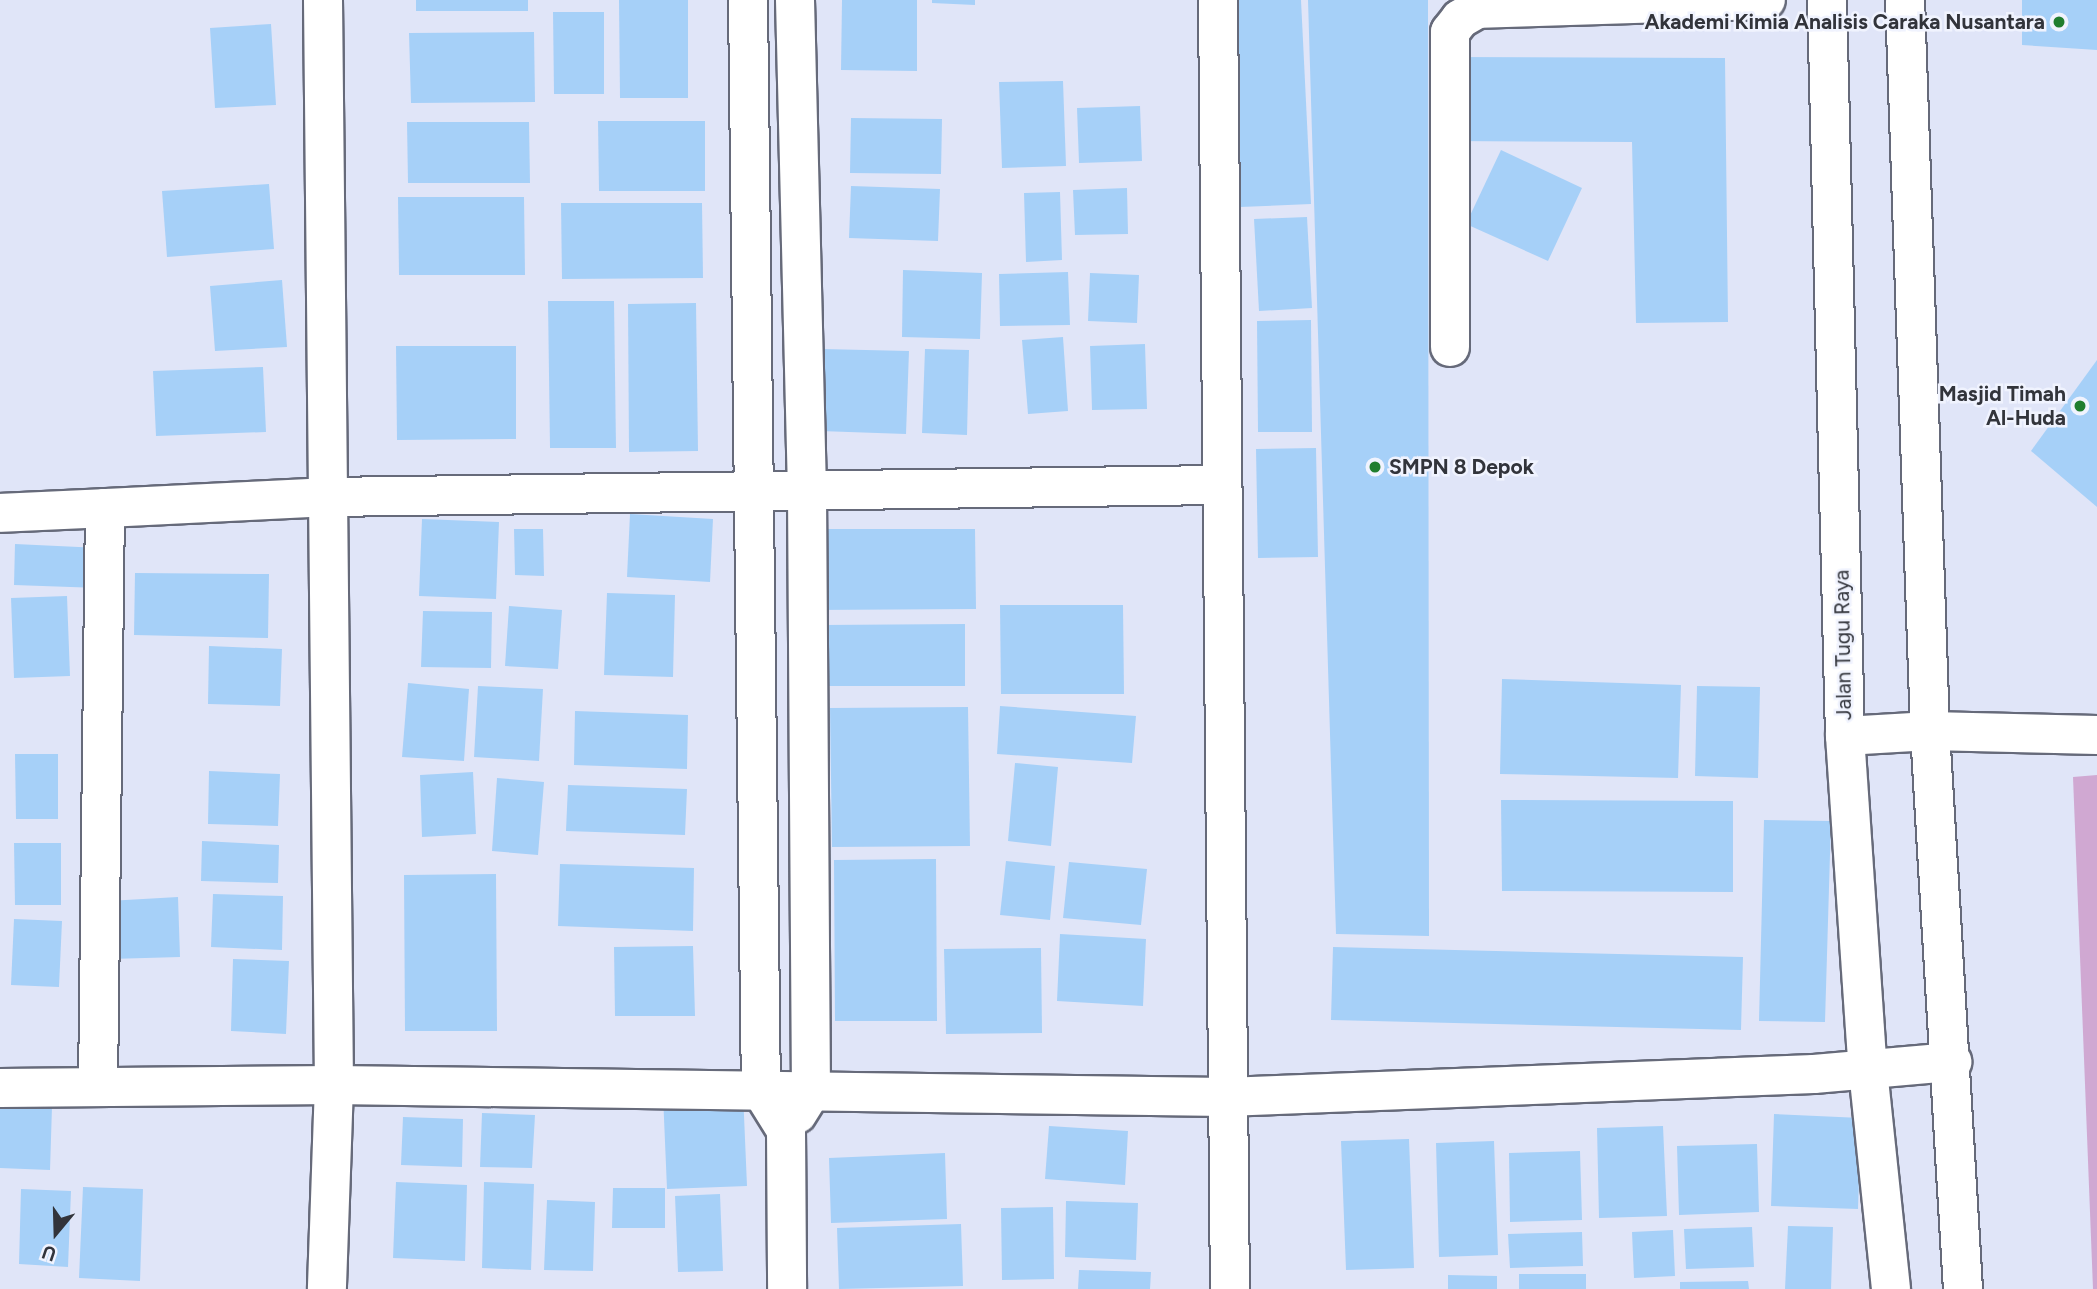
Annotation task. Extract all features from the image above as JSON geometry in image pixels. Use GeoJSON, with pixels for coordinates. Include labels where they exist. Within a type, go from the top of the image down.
{"type":"FeatureCollection","features":[{"type":"Feature","properties":{"kind":"street"},"geometry":{"type":"LineString","coordinates":[[323,0],[334,1085],[327,1289]]}},
{"type":"Feature","properties":{"kind":"street"},"geometry":{"type":"LineString","coordinates":[[748,0],[761,1090],[786,1130],[787,1289]]}},
{"type":"Feature","properties":{"kind":"street"},"geometry":{"type":"LineString","coordinates":[[786,1130],[811,1092],[807,493],[795,0]]}},
{"type":"Feature","properties":{"kind":"street"},"geometry":{"type":"LineString","coordinates":[[1217,0],[1230,1289]]}},
{"type":"Feature","properties":{"kind":"street"},"geometry":{"type":"LineString","coordinates":[[1450,346],[1450,32],[1460,19],[1477,9],[1766,0]]}},
{"type":"Feature","properties":{"kind":"street","name":"Jalan Tugu Raya"},"geometry":{"type":"LineString","coordinates":[[1827,0],[1845,736],[1868,1070],[1891,1289]]}},
{"type":"Feature","properties":{"kind":"street"},"geometry":{"type":"LineString","coordinates":[[1905,0],[1930,731],[1952,1062],[1963,1289]]}},
{"type":"Feature","properties":{"kind":"street"},"geometry":{"type":"LineString","coordinates":[[0,513],[326,497],[754,494],[1220,485]]}},
{"type":"Feature","properties":{"kind":"street"},"geometry":{"type":"LineString","coordinates":[[98,1086],[105,508]]}},
{"type":"Feature","properties":{"kind":"street"},"geometry":{"type":"LineString","coordinates":[[1845,736],[1930,731],[2097,735]]}},
{"type":"Feature","properties":{"kind":"street"},"geometry":{"type":"LineString","coordinates":[[0,1088],[334,1085],[1226,1097],[1868,1070],[1952,1062]]}},
{"type":"Feature","properties":{"kind":"shaded area"},"geometry":{"type":"Polygon","coordinates":[[[2097,775],[2097,1289],[2093,1289],[2073,777],[2097,775]]]}},
{"type":"Feature","properties":{"kind":"building"},"geometry":{"type":"Polygon","coordinates":[[[416,0],[528,0],[528,11],[416,11],[416,0]]]}},
{"type":"Feature","properties":{"kind":"building"},"geometry":{"type":"Polygon","coordinates":[[[619,0],[688,0],[688,98],[620,98],[619,0]]]}},
{"type":"Feature","properties":{"kind":"building"},"geometry":{"type":"Polygon","coordinates":[[[842,0],[917,0],[917,71],[841,70],[842,0]]]}},
{"type":"Feature","properties":{"kind":"building"},"geometry":{"type":"Polygon","coordinates":[[[932,0],[975,0],[975,5],[932,3],[932,0]]]}},
{"type":"Feature","properties":{"kind":"building"},"geometry":{"type":"Polygon","coordinates":[[[1230,0],[1301,0],[1311,204],[1240,207],[1230,0]]]}},
{"type":"Feature","properties":{"kind":"building","name":"SMPN 8 Depok"},"geometry":{"type":"Polygon","coordinates":[[[1308,0],[1428,0],[1429,936],[1336,934],[1308,0]]]}},
{"type":"Feature","properties":{"kind":"building","name":"Akademi Kimia Analisis Caraka Nusantara"},"geometry":{"type":"Polygon","coordinates":[[[2022,0],[2097,0],[2097,50],[2022,45],[2022,0]]]}},
{"type":"Feature","properties":{"kind":"building"},"geometry":{"type":"Polygon","coordinates":[[[553,12],[604,12],[604,94],[554,94],[553,12]]]}},
{"type":"Feature","properties":{"kind":"building"},"geometry":{"type":"Polygon","coordinates":[[[271,24],[276,105],[215,108],[210,28],[271,24]]]}},
{"type":"Feature","properties":{"kind":"building"},"geometry":{"type":"Polygon","coordinates":[[[534,32],[535,102],[411,103],[409,33],[534,32]]]}},
{"type":"Feature","properties":{"kind":"building"},"geometry":{"type":"Polygon","coordinates":[[[1450,57],[1725,58],[1728,322],[1636,323],[1632,142],[1451,141],[1450,57]]]}},
{"type":"Feature","properties":{"kind":"building"},"geometry":{"type":"Polygon","coordinates":[[[1063,81],[1066,166],[1002,168],[999,82],[1063,81]]]}},
{"type":"Feature","properties":{"kind":"building"},"geometry":{"type":"Polygon","coordinates":[[[1140,106],[1142,161],[1079,163],[1077,108],[1140,106]]]}},
{"type":"Feature","properties":{"kind":"building"},"geometry":{"type":"Polygon","coordinates":[[[851,118],[942,119],[941,174],[850,173],[851,118]]]}},
{"type":"Feature","properties":{"kind":"building"},"geometry":{"type":"Polygon","coordinates":[[[598,121],[705,121],[705,191],[599,191],[598,121]]]}},
{"type":"Feature","properties":{"kind":"building"},"geometry":{"type":"Polygon","coordinates":[[[407,122],[529,122],[530,183],[408,183],[407,122]]]}},
{"type":"Feature","properties":{"kind":"building"},"geometry":{"type":"Polygon","coordinates":[[[1501,150],[1582,188],[1548,261],[1466,224],[1501,150]]]}},
{"type":"Feature","properties":{"kind":"building"},"geometry":{"type":"Polygon","coordinates":[[[269,184],[274,249],[167,257],[162,191],[269,184]]]}},
{"type":"Feature","properties":{"kind":"building"},"geometry":{"type":"Polygon","coordinates":[[[851,186],[940,189],[938,241],[849,238],[851,186]]]}},
{"type":"Feature","properties":{"kind":"building"},"geometry":{"type":"Polygon","coordinates":[[[1127,188],[1128,234],[1075,235],[1073,190],[1127,188]]]}},
{"type":"Feature","properties":{"kind":"building"},"geometry":{"type":"Polygon","coordinates":[[[1060,192],[1062,260],[1026,262],[1024,193],[1060,192]]]}},
{"type":"Feature","properties":{"kind":"building"},"geometry":{"type":"Polygon","coordinates":[[[398,197],[524,197],[525,275],[399,275],[398,197]]]}},
{"type":"Feature","properties":{"kind":"building"},"geometry":{"type":"Polygon","coordinates":[[[561,203],[702,203],[703,278],[562,279],[561,203]]]}},
{"type":"Feature","properties":{"kind":"building"},"geometry":{"type":"Polygon","coordinates":[[[1307,217],[1312,308],[1259,311],[1254,219],[1307,217]]]}},
{"type":"Feature","properties":{"kind":"building"},"geometry":{"type":"Polygon","coordinates":[[[903,270],[982,273],[980,339],[902,337],[903,270]]]}},
{"type":"Feature","properties":{"kind":"building"},"geometry":{"type":"Polygon","coordinates":[[[1068,272],[1070,325],[1000,326],[999,274],[1068,272]]]}},
{"type":"Feature","properties":{"kind":"building"},"geometry":{"type":"Polygon","coordinates":[[[1090,273],[1139,275],[1137,323],[1088,321],[1090,273]]]}},
{"type":"Feature","properties":{"kind":"building"},"geometry":{"type":"Polygon","coordinates":[[[282,280],[287,347],[215,351],[210,286],[282,280]]]}},
{"type":"Feature","properties":{"kind":"building"},"geometry":{"type":"Polygon","coordinates":[[[548,301],[614,301],[616,448],[550,448],[548,301]]]}},
{"type":"Feature","properties":{"kind":"building"},"geometry":{"type":"Polygon","coordinates":[[[696,303],[698,451],[629,452],[628,304],[696,303]]]}},
{"type":"Feature","properties":{"kind":"building"},"geometry":{"type":"Polygon","coordinates":[[[1311,320],[1312,432],[1258,432],[1257,321],[1311,320]]]}},
{"type":"Feature","properties":{"kind":"building"},"geometry":{"type":"Polygon","coordinates":[[[1063,337],[1068,411],[1028,414],[1022,340],[1063,337]]]}},
{"type":"Feature","properties":{"kind":"building"},"geometry":{"type":"Polygon","coordinates":[[[1145,344],[1147,409],[1092,410],[1090,346],[1145,344]]]}},
{"type":"Feature","properties":{"kind":"building"},"geometry":{"type":"Polygon","coordinates":[[[396,346],[516,346],[516,439],[397,440],[396,346]]]}},
{"type":"Feature","properties":{"kind":"building"},"geometry":{"type":"Polygon","coordinates":[[[822,349],[909,351],[906,434],[820,431],[822,349]]]}},
{"type":"Feature","properties":{"kind":"building"},"geometry":{"type":"Polygon","coordinates":[[[925,349],[969,350],[967,435],[922,433],[925,349]]]}},
{"type":"Feature","properties":{"kind":"building","name":"Masjid Timah Al-Huda"},"geometry":{"type":"Polygon","coordinates":[[[2097,360],[2097,507],[2031,451],[2097,360]]]}},
{"type":"Feature","properties":{"kind":"building"},"geometry":{"type":"Polygon","coordinates":[[[263,367],[266,432],[156,436],[153,371],[263,367]]]}},
{"type":"Feature","properties":{"kind":"building"},"geometry":{"type":"Polygon","coordinates":[[[1316,448],[1318,557],[1258,558],[1256,449],[1316,448]]]}},
{"type":"Feature","properties":{"kind":"building"},"geometry":{"type":"Polygon","coordinates":[[[630,514],[713,519],[710,582],[627,577],[630,514]]]}},
{"type":"Feature","properties":{"kind":"building"},"geometry":{"type":"Polygon","coordinates":[[[422,519],[499,522],[496,599],[419,596],[422,519]]]}},
{"type":"Feature","properties":{"kind":"building"},"geometry":{"type":"Polygon","coordinates":[[[514,529],[543,529],[544,576],[515,575],[514,529]]]}},
{"type":"Feature","properties":{"kind":"building"},"geometry":{"type":"Polygon","coordinates":[[[812,529],[975,529],[976,609],[812,610],[812,529]]]}},
{"type":"Feature","properties":{"kind":"building"},"geometry":{"type":"Polygon","coordinates":[[[15,544],[100,548],[99,588],[14,585],[15,544]]]}},
{"type":"Feature","properties":{"kind":"building"},"geometry":{"type":"Polygon","coordinates":[[[135,573],[269,574],[268,638],[134,635],[135,573]]]}},
{"type":"Feature","properties":{"kind":"building"},"geometry":{"type":"Polygon","coordinates":[[[607,593],[675,595],[673,677],[604,675],[607,593]]]}},
{"type":"Feature","properties":{"kind":"building"},"geometry":{"type":"Polygon","coordinates":[[[67,596],[70,676],[14,678],[11,598],[67,596]]]}},
{"type":"Feature","properties":{"kind":"building"},"geometry":{"type":"Polygon","coordinates":[[[1000,605],[1123,605],[1124,694],[1001,694],[1000,605]]]}},
{"type":"Feature","properties":{"kind":"building"},"geometry":{"type":"Polygon","coordinates":[[[509,606],[562,610],[558,669],[505,666],[509,606]]]}},
{"type":"Feature","properties":{"kind":"building"},"geometry":{"type":"Polygon","coordinates":[[[423,611],[492,612],[491,668],[421,667],[423,611]]]}},
{"type":"Feature","properties":{"kind":"building"},"geometry":{"type":"Polygon","coordinates":[[[965,624],[965,686],[823,686],[822,625],[965,624]]]}},
{"type":"Feature","properties":{"kind":"building"},"geometry":{"type":"Polygon","coordinates":[[[209,646],[282,649],[280,706],[208,704],[209,646]]]}},
{"type":"Feature","properties":{"kind":"building"},"geometry":{"type":"Polygon","coordinates":[[[1502,679],[1681,685],[1678,778],[1500,774],[1502,679]]]}},
{"type":"Feature","properties":{"kind":"building"},"geometry":{"type":"Polygon","coordinates":[[[408,683],[469,689],[464,761],[402,757],[408,683]]]}},
{"type":"Feature","properties":{"kind":"building"},"geometry":{"type":"Polygon","coordinates":[[[478,686],[543,689],[539,761],[474,757],[478,686]]]}},
{"type":"Feature","properties":{"kind":"building"},"geometry":{"type":"Polygon","coordinates":[[[1697,686],[1760,687],[1758,778],[1695,776],[1697,686]]]}},
{"type":"Feature","properties":{"kind":"building"},"geometry":{"type":"Polygon","coordinates":[[[1000,706],[1136,716],[1132,763],[997,754],[1000,706]]]}},
{"type":"Feature","properties":{"kind":"building"},"geometry":{"type":"Polygon","coordinates":[[[968,707],[970,846],[832,847],[830,708],[968,707]]]}},
{"type":"Feature","properties":{"kind":"building"},"geometry":{"type":"Polygon","coordinates":[[[575,711],[688,715],[687,769],[574,765],[575,711]]]}},
{"type":"Feature","properties":{"kind":"building"},"geometry":{"type":"Polygon","coordinates":[[[15,754],[58,754],[58,819],[16,819],[15,754]]]}},
{"type":"Feature","properties":{"kind":"building"},"geometry":{"type":"Polygon","coordinates":[[[1015,763],[1058,767],[1051,846],[1008,841],[1015,763]]]}},
{"type":"Feature","properties":{"kind":"building"},"geometry":{"type":"Polygon","coordinates":[[[209,771],[280,774],[278,826],[208,824],[209,771]]]}},
{"type":"Feature","properties":{"kind":"building"},"geometry":{"type":"Polygon","coordinates":[[[473,772],[476,834],[422,837],[420,775],[473,772]]]}},
{"type":"Feature","properties":{"kind":"building"},"geometry":{"type":"Polygon","coordinates":[[[497,778],[544,782],[538,855],[492,851],[497,778]]]}},
{"type":"Feature","properties":{"kind":"building"},"geometry":{"type":"Polygon","coordinates":[[[568,785],[687,789],[685,835],[566,831],[568,785]]]}},
{"type":"Feature","properties":{"kind":"building"},"geometry":{"type":"Polygon","coordinates":[[[1501,800],[1733,801],[1733,892],[1502,891],[1501,800]]]}},
{"type":"Feature","properties":{"kind":"building"},"geometry":{"type":"Polygon","coordinates":[[[1764,820],[1831,821],[1825,1022],[1759,1021],[1764,820]]]}},
{"type":"Feature","properties":{"kind":"building"},"geometry":{"type":"Polygon","coordinates":[[[202,841],[279,845],[278,883],[201,881],[202,841]]]}},
{"type":"Feature","properties":{"kind":"building"},"geometry":{"type":"Polygon","coordinates":[[[14,843],[61,843],[61,905],[15,905],[14,843]]]}},
{"type":"Feature","properties":{"kind":"building"},"geometry":{"type":"Polygon","coordinates":[[[936,859],[937,1021],[835,1021],[834,860],[936,859]]]}},
{"type":"Feature","properties":{"kind":"building"},"geometry":{"type":"Polygon","coordinates":[[[1006,861],[1055,866],[1050,920],[1000,915],[1006,861]]]}},
{"type":"Feature","properties":{"kind":"building"},"geometry":{"type":"Polygon","coordinates":[[[1069,862],[1147,869],[1141,925],[1063,918],[1069,862]]]}},
{"type":"Feature","properties":{"kind":"building"},"geometry":{"type":"Polygon","coordinates":[[[560,864],[694,868],[693,931],[558,926],[560,864]]]}},
{"type":"Feature","properties":{"kind":"building"},"geometry":{"type":"Polygon","coordinates":[[[496,874],[497,1031],[405,1031],[404,875],[496,874]]]}},
{"type":"Feature","properties":{"kind":"building"},"geometry":{"type":"Polygon","coordinates":[[[213,894],[283,896],[282,950],[211,947],[213,894]]]}},
{"type":"Feature","properties":{"kind":"building"},"geometry":{"type":"Polygon","coordinates":[[[178,897],[180,957],[110,959],[108,901],[178,897]]]}},
{"type":"Feature","properties":{"kind":"building"},"geometry":{"type":"Polygon","coordinates":[[[14,919],[62,921],[59,987],[11,985],[14,919]]]}},
{"type":"Feature","properties":{"kind":"building"},"geometry":{"type":"Polygon","coordinates":[[[1060,934],[1146,939],[1143,1006],[1057,1001],[1060,934]]]}},
{"type":"Feature","properties":{"kind":"building"},"geometry":{"type":"Polygon","coordinates":[[[693,946],[695,1016],[615,1016],[614,947],[693,946]]]}},
{"type":"Feature","properties":{"kind":"building"},"geometry":{"type":"Polygon","coordinates":[[[1333,947],[1743,957],[1741,1030],[1331,1020],[1333,947]]]}},
{"type":"Feature","properties":{"kind":"building"},"geometry":{"type":"Polygon","coordinates":[[[1041,948],[1042,1033],[946,1034],[944,949],[1041,948]]]}},
{"type":"Feature","properties":{"kind":"building"},"geometry":{"type":"Polygon","coordinates":[[[233,959],[289,961],[286,1034],[231,1031],[233,959]]]}},
{"type":"Feature","properties":{"kind":"building"},"geometry":{"type":"Polygon","coordinates":[[[743,1092],[747,1186],[667,1189],[663,1095],[743,1092]]]}},
{"type":"Feature","properties":{"kind":"building"},"geometry":{"type":"Polygon","coordinates":[[[0,1104],[52,1106],[50,1170],[0,1168],[0,1104]]]}},
{"type":"Feature","properties":{"kind":"building"},"geometry":{"type":"Polygon","coordinates":[[[482,1113],[535,1115],[532,1168],[480,1167],[482,1113]]]}},
{"type":"Feature","properties":{"kind":"building"},"geometry":{"type":"Polygon","coordinates":[[[1774,1114],[1861,1118],[1858,1209],[1771,1206],[1774,1114]]]}},
{"type":"Feature","properties":{"kind":"building"},"geometry":{"type":"Polygon","coordinates":[[[403,1117],[463,1119],[462,1167],[401,1165],[403,1117]]]}},
{"type":"Feature","properties":{"kind":"building"},"geometry":{"type":"Polygon","coordinates":[[[1049,1126],[1128,1131],[1125,1185],[1045,1179],[1049,1126]]]}},
{"type":"Feature","properties":{"kind":"building"},"geometry":{"type":"Polygon","coordinates":[[[1663,1126],[1667,1216],[1599,1218],[1597,1128],[1663,1126]]]}},
{"type":"Feature","properties":{"kind":"building"},"geometry":{"type":"Polygon","coordinates":[[[1409,1139],[1414,1268],[1346,1270],[1341,1141],[1409,1139]]]}},
{"type":"Feature","properties":{"kind":"building"},"geometry":{"type":"Polygon","coordinates":[[[1494,1141],[1498,1255],[1439,1257],[1436,1143],[1494,1141]]]}},
{"type":"Feature","properties":{"kind":"building"},"geometry":{"type":"Polygon","coordinates":[[[1757,1144],[1759,1212],[1679,1215],[1677,1146],[1757,1144]]]}},
{"type":"Feature","properties":{"kind":"building"},"geometry":{"type":"Polygon","coordinates":[[[1580,1151],[1582,1220],[1510,1222],[1509,1153],[1580,1151]]]}},
{"type":"Feature","properties":{"kind":"building"},"geometry":{"type":"Polygon","coordinates":[[[945,1153],[947,1219],[831,1223],[829,1158],[945,1153]]]}},
{"type":"Feature","properties":{"kind":"building"},"geometry":{"type":"Polygon","coordinates":[[[396,1182],[467,1185],[465,1261],[393,1258],[396,1182]]]}},
{"type":"Feature","properties":{"kind":"building"},"geometry":{"type":"Polygon","coordinates":[[[484,1182],[534,1184],[531,1270],[482,1268],[484,1182]]]}},
{"type":"Feature","properties":{"kind":"building"},"geometry":{"type":"Polygon","coordinates":[[[83,1187],[143,1189],[140,1281],[79,1278],[83,1187]]]}},
{"type":"Feature","properties":{"kind":"building"},"geometry":{"type":"Polygon","coordinates":[[[613,1188],[665,1188],[665,1228],[612,1228],[613,1188]]]}},
{"type":"Feature","properties":{"kind":"building"},"geometry":{"type":"Polygon","coordinates":[[[21,1189],[71,1191],[68,1267],[19,1264],[21,1189]]]}},
{"type":"Feature","properties":{"kind":"building"},"geometry":{"type":"Polygon","coordinates":[[[720,1194],[723,1271],[678,1272],[675,1196],[720,1194]]]}},
{"type":"Feature","properties":{"kind":"building"},"geometry":{"type":"Polygon","coordinates":[[[547,1200],[595,1202],[593,1271],[544,1270],[547,1200]]]}},
{"type":"Feature","properties":{"kind":"building"},"geometry":{"type":"Polygon","coordinates":[[[1066,1201],[1138,1203],[1136,1260],[1065,1257],[1066,1201]]]}},
{"type":"Feature","properties":{"kind":"building"},"geometry":{"type":"Polygon","coordinates":[[[1053,1207],[1054,1279],[1002,1280],[1001,1208],[1053,1207]]]}},
{"type":"Feature","properties":{"kind":"building"},"geometry":{"type":"Polygon","coordinates":[[[961,1224],[963,1286],[839,1289],[837,1228],[961,1224]]]}},
{"type":"Feature","properties":{"kind":"building"},"geometry":{"type":"Polygon","coordinates":[[[1788,1226],[1833,1227],[1831,1289],[1785,1289],[1788,1226]]]}},
{"type":"Feature","properties":{"kind":"building"},"geometry":{"type":"Polygon","coordinates":[[[1752,1227],[1754,1267],[1686,1269],[1684,1229],[1752,1227]]]}},
{"type":"Feature","properties":{"kind":"building"},"geometry":{"type":"Polygon","coordinates":[[[1673,1230],[1675,1276],[1634,1278],[1632,1232],[1673,1230]]]}},
{"type":"Feature","properties":{"kind":"building"},"geometry":{"type":"Polygon","coordinates":[[[1582,1232],[1583,1266],[1510,1268],[1508,1234],[1582,1232]]]}},
{"type":"Feature","properties":{"kind":"building"},"geometry":{"type":"Polygon","coordinates":[[[1079,1270],[1151,1272],[1150,1289],[1078,1289],[1079,1270]]]}},
{"type":"Feature","properties":{"kind":"building"},"geometry":{"type":"Polygon","coordinates":[[[1519,1274],[1586,1274],[1586,1289],[1519,1289],[1519,1274]]]}},
{"type":"Feature","properties":{"kind":"building"},"geometry":{"type":"Polygon","coordinates":[[[1448,1275],[1497,1276],[1497,1289],[1448,1289],[1448,1275]]]}},
{"type":"Feature","properties":{"kind":"building"},"geometry":{"type":"Polygon","coordinates":[[[1748,1281],[1749,1289],[1680,1289],[1680,1282],[1748,1281]]]}},
{"type":"Feature","properties":{"kind":"place","name":"Akademi Kimia Analisis Caraka Nusantara"},"geometry":{"type":"Point","coordinates":[2059,22]}},
{"type":"Feature","properties":{"kind":"place","name":"Masjid Timah Al-Huda"},"geometry":{"type":"Point","coordinates":[2080,406]}},
{"type":"Feature","properties":{"kind":"place","name":"SMPN 8 Depok"},"geometry":{"type":"Point","coordinates":[1375,467]}}]}
